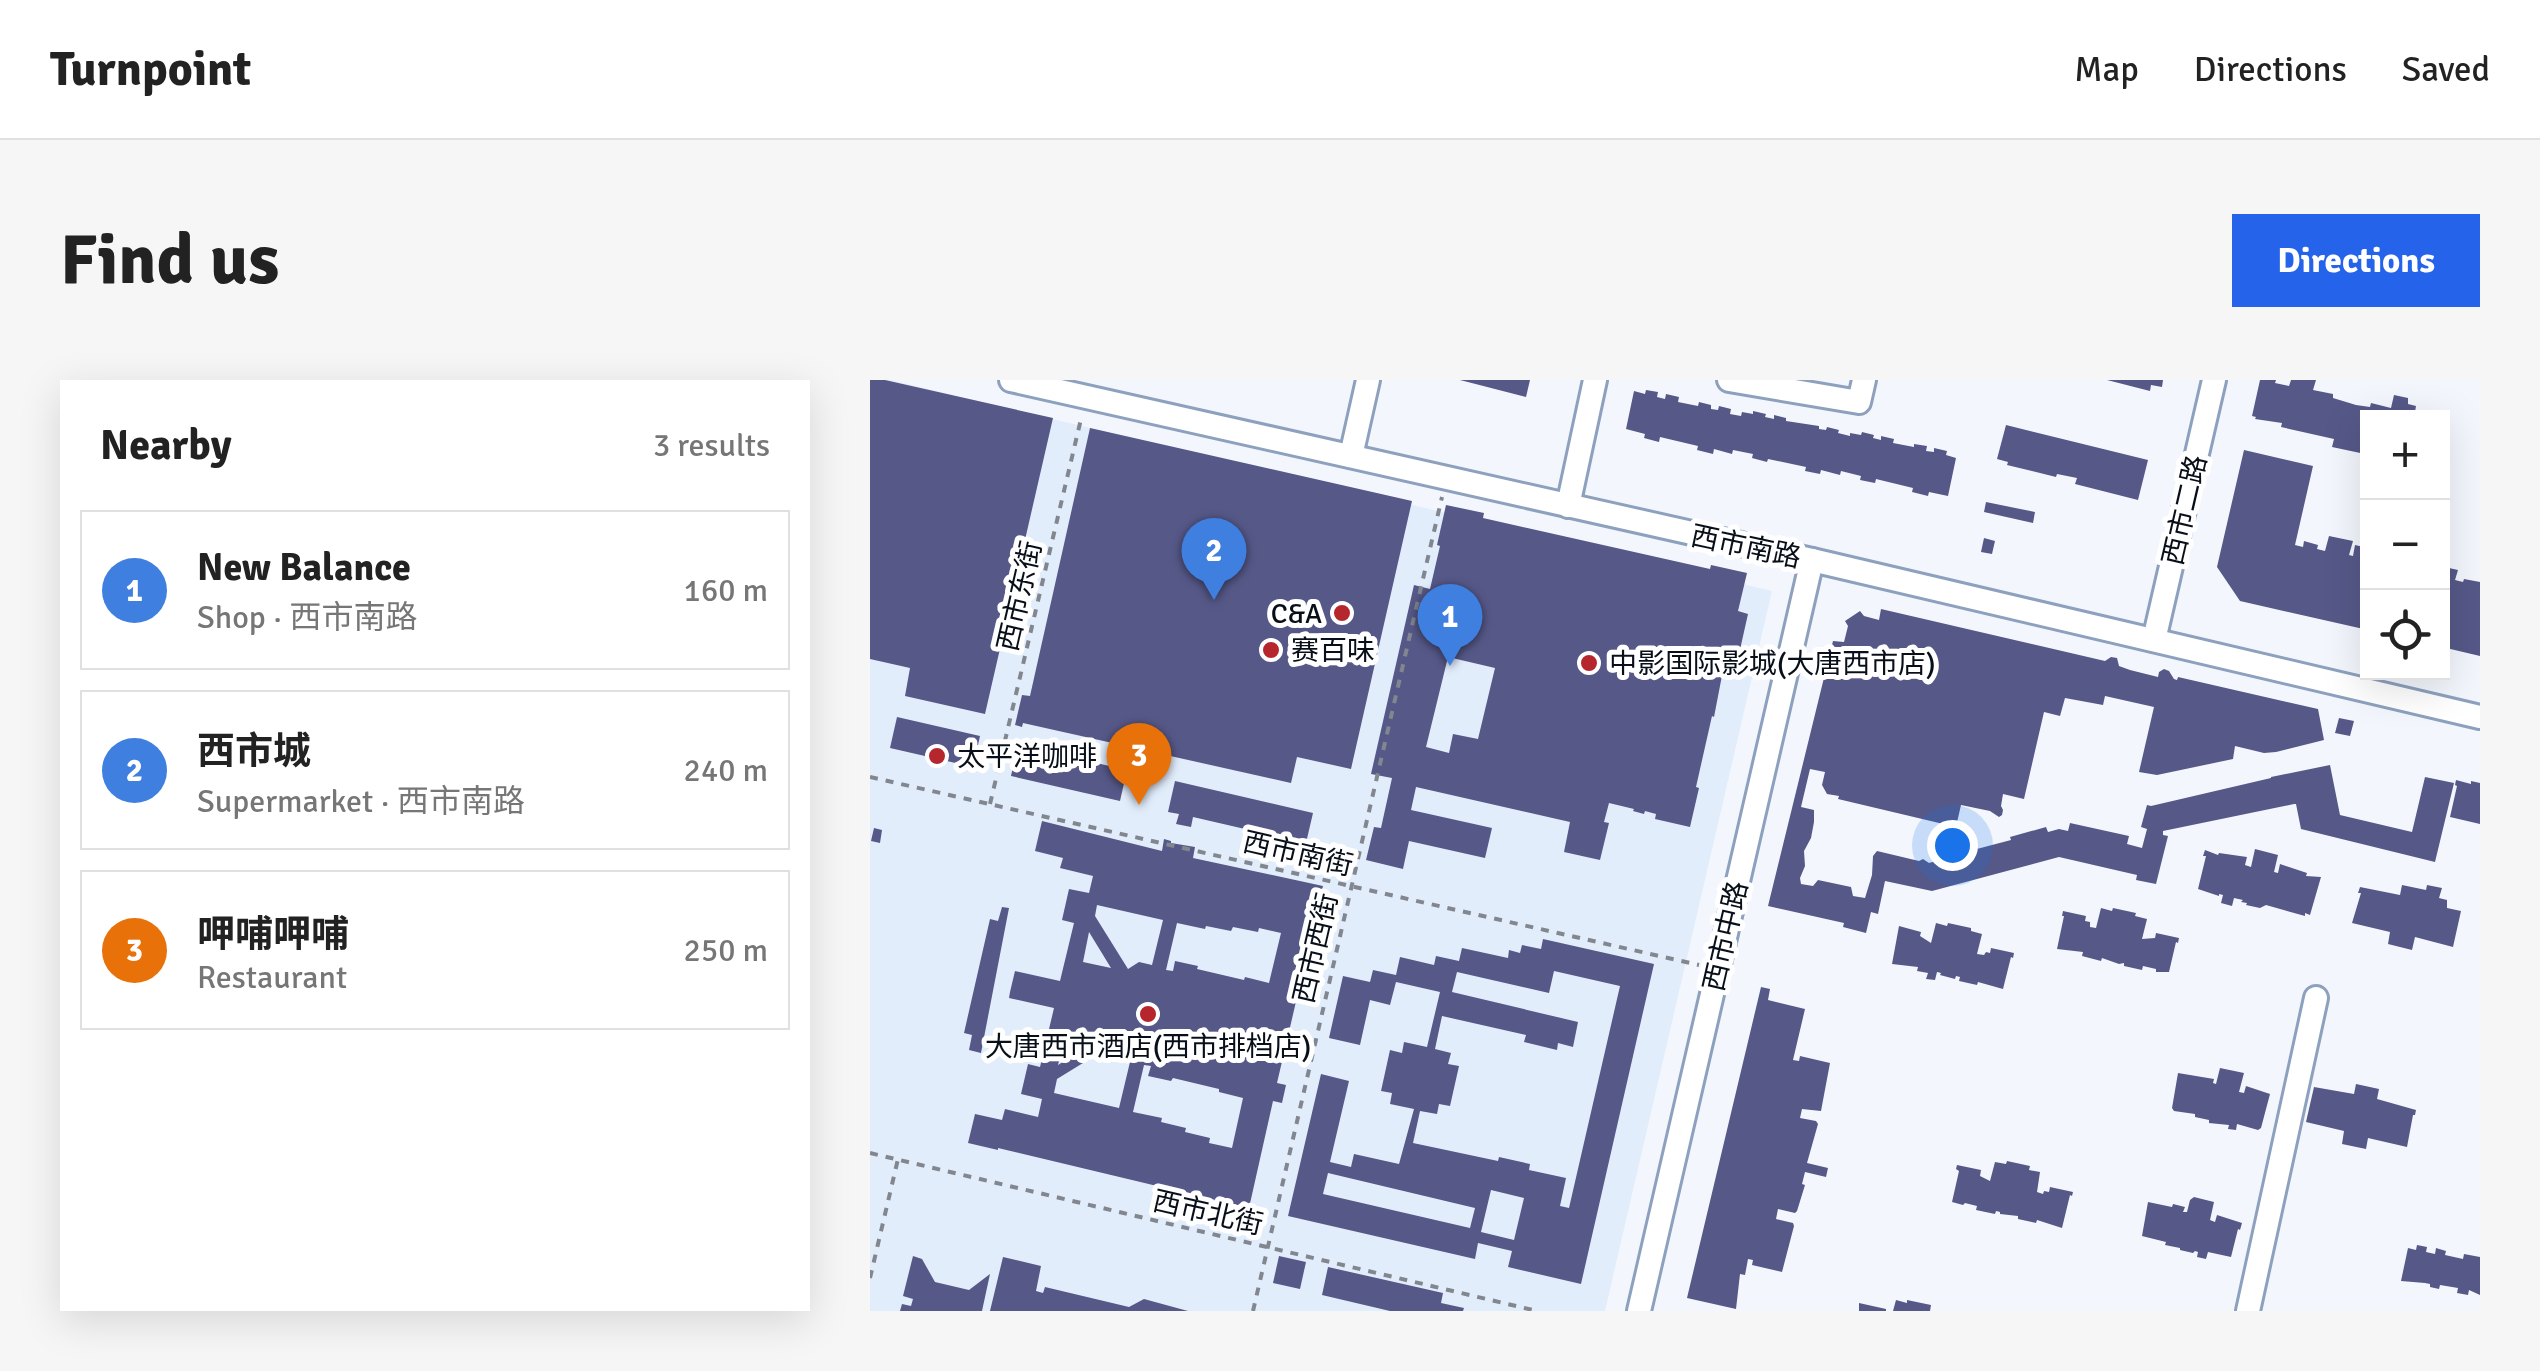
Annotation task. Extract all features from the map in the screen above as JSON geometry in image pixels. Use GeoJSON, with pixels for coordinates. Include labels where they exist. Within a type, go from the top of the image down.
{"type":"FeatureCollection","features":[{"type":"Feature","properties":{"kind":"street","name":"西市南路"},"geometry":{"type":"LineString","coordinates":[[1010,380],[1812,560],[2480,717]]}},
{"type":"Feature","properties":{"kind":"street"},"geometry":{"type":"LineString","coordinates":[[1351,456],[1368,380]]}},
{"type":"Feature","properties":{"kind":"street"},"geometry":{"type":"LineString","coordinates":[[1568,506],[1595,380]]}},
{"type":"Feature","properties":{"kind":"street"},"geometry":{"type":"LineString","coordinates":[[1728,380],[1859,402],[1864,380]]}},
{"type":"Feature","properties":{"kind":"street","name":"西市二路"},"geometry":{"type":"LineString","coordinates":[[2154,640],[2214,380]]}},
{"type":"Feature","properties":{"kind":"street","name":"西市中路"},"geometry":{"type":"LineString","coordinates":[[1639,1311],[1812,560]]}},
{"type":"Feature","properties":{"kind":"street"},"geometry":{"type":"LineString","coordinates":[[2248,1311],[2316,998]]}},
{"type":"Feature","properties":{"kind":"path","name":"西市东街"},"geometry":{"type":"LineString","coordinates":[[990,804],[1086,397]]}},
{"type":"Feature","properties":{"kind":"path","name":"西市西街"},"geometry":{"type":"LineString","coordinates":[[1252,1311],[1446,478]]}},
{"type":"Feature","properties":{"kind":"path","name":"西市南街"},"geometry":{"type":"LineString","coordinates":[[870,777],[1718,969]]}},
{"type":"Feature","properties":{"kind":"path","name":"西市北街"},"geometry":{"type":"LineString","coordinates":[[870,1153],[1537,1311]]}},
{"type":"Feature","properties":{"kind":"path"},"geometry":{"type":"LineString","coordinates":[[870,1278],[898,1159]]}},
{"type":"Feature","properties":{"kind":"shaded area"},"geometry":{"type":"Polygon","coordinates":[[[870,380],[890,380],[1772,591],[1605,1311],[870,1311],[870,380]]]}},
{"type":"Feature","properties":{"kind":"building"},"geometry":{"type":"Polygon","coordinates":[[[870,380],[885,380],[1053,418],[985,714],[905,696],[910,668],[870,659],[870,380]]]}},
{"type":"Feature","properties":{"kind":"building"},"geometry":{"type":"Polygon","coordinates":[[[1460,380],[1530,380],[1526,397],[1460,380]]]}},
{"type":"Feature","properties":{"kind":"building"},"geometry":{"type":"Polygon","coordinates":[[[2107,380],[2163,380],[2162,387],[2151,385],[2150,391],[2107,380]]]}},
{"type":"Feature","properties":{"kind":"building"},"geometry":{"type":"Polygon","coordinates":[[[2260,380],[2276,380],[2275,383],[2289,386],[2291,380],[2316,380],[2313,390],[2356,405],[2370,407],[2371,403],[2391,408],[2394,395],[2408,398],[2408,404],[2416,406],[2415,410],[2360,410],[2360,453],[2332,447],[2334,439],[2252,416],[2260,380]]]}},
{"type":"Feature","properties":{"kind":"building"},"geometry":{"type":"Polygon","coordinates":[[[1646,390],[1658,392],[1657,397],[1665,399],[1666,394],[1679,397],[1678,402],[1731,409],[1730,414],[1741,416],[1742,412],[1753,411],[1819,429],[1839,430],[1838,433],[1850,436],[1862,432],[1881,440],[1881,436],[1894,439],[1893,443],[1927,446],[1926,451],[1947,451],[1946,455],[1956,458],[1948,496],[1929,492],[1928,496],[1912,492],[1913,488],[1876,479],[1875,483],[1860,480],[1861,476],[1841,471],[1840,475],[1805,471],[1806,467],[1768,459],[1767,462],[1733,450],[1732,454],[1714,449],[1713,454],[1697,450],[1698,446],[1660,437],[1659,442],[1644,438],[1645,434],[1626,429],[1634,391],[1645,394],[1646,390]]]}},
{"type":"Feature","properties":{"kind":"building"},"geometry":{"type":"Polygon","coordinates":[[[2006,425],[2148,460],[2138,500],[2075,484],[2077,478],[2007,465],[2008,462],[1997,459],[2006,425]]]}},
{"type":"Feature","properties":{"kind":"building"},"geometry":{"type":"Polygon","coordinates":[[[1090,428],[1412,501],[1351,769],[1297,757],[1291,783],[1023,723],[1022,727],[1015,725],[1022,695],[1030,696],[1090,428]]]}},
{"type":"Feature","properties":{"kind":"building"},"geometry":{"type":"Polygon","coordinates":[[[2244,450],[2313,466],[2295,545],[2303,547],[2304,541],[2325,551],[2329,536],[2353,541],[2349,555],[2353,556],[2355,545],[2360,546],[2360,628],[2240,601],[2217,567],[2244,450]]]}},
{"type":"Feature","properties":{"kind":"building"},"geometry":{"type":"Polygon","coordinates":[[[1986,502],[2035,512],[2033,523],[1984,512],[1986,502]]]}},
{"type":"Feature","properties":{"kind":"building"},"geometry":{"type":"Polygon","coordinates":[[[1446,505],[1484,513],[1483,518],[1710,569],[1711,565],[1747,573],[1738,611],[1748,614],[1737,663],[1725,660],[1690,827],[1609,803],[1604,822],[1609,823],[1600,860],[1564,852],[1570,822],[1416,787],[1411,810],[1492,828],[1485,858],[1409,841],[1403,869],[1366,860],[1374,827],[1381,828],[1392,778],[1371,774],[1414,585],[1430,589],[1440,546],[1437,545],[1446,505]],[[1448,657],[1426,747],[1449,753],[1453,734],[1478,739],[1495,668],[1448,657]]]}},
{"type":"Feature","properties":{"kind":"building"},"geometry":{"type":"Polygon","coordinates":[[[1984,538],[1995,541],[1992,554],[1981,552],[1984,538]]]}},
{"type":"Feature","properties":{"kind":"building"},"geometry":{"type":"Polygon","coordinates":[[[2450,568],[2458,570],[2455,580],[2480,582],[2480,656],[2450,649],[2450,568]]]}},
{"type":"Feature","properties":{"kind":"building"},"geometry":{"type":"Polygon","coordinates":[[[1881,609],[2105,661],[2117,658],[2119,666],[2130,670],[2158,677],[2164,669],[2177,680],[2178,677],[2318,709],[2324,740],[2264,753],[2235,746],[2233,759],[2157,775],[2139,772],[2154,707],[2105,696],[2103,705],[2065,698],[2060,716],[2044,712],[2024,799],[2003,794],[1999,817],[1990,811],[1961,805],[1956,827],[1838,799],[1839,796],[1827,794],[1822,785],[1825,772],[1810,769],[1801,807],[1814,810],[1814,822],[1804,851],[1801,884],[1813,886],[1818,880],[1851,887],[1853,896],[1865,898],[1877,851],[1929,863],[1936,861],[1936,857],[2011,840],[2010,837],[2046,827],[2048,832],[2068,831],[2070,823],[2129,836],[2127,844],[2142,848],[2147,829],[2141,827],[2147,805],[2330,765],[2340,815],[2412,832],[2425,777],[2454,783],[2435,862],[2301,829],[2294,804],[2163,831],[2168,836],[2156,884],[2136,880],[2137,875],[2059,857],[1932,891],[1885,881],[1878,914],[1871,912],[1866,933],[1843,927],[1844,923],[1768,906],[1833,641],[1844,642],[1848,626],[1845,621],[1860,611],[1879,620],[1881,609]]]}},
{"type":"Feature","properties":{"kind":"building"},"geometry":{"type":"Polygon","coordinates":[[[897,717],[980,736],[973,767],[890,748],[897,717]]]}},
{"type":"Feature","properties":{"kind":"building"},"geometry":{"type":"Polygon","coordinates":[[[2339,718],[2354,721],[2350,736],[2335,733],[2339,718]]]}},
{"type":"Feature","properties":{"kind":"building"},"geometry":{"type":"Polygon","coordinates":[[[1018,745],[1127,770],[1120,801],[1011,776],[1018,745]]]}},
{"type":"Feature","properties":{"kind":"building"},"geometry":{"type":"Polygon","coordinates":[[[2456,780],[2480,783],[2480,824],[2450,817],[2456,780]]]}},
{"type":"Feature","properties":{"kind":"building"},"geometry":{"type":"Polygon","coordinates":[[[1175,781],[1313,813],[1306,843],[1193,817],[1191,827],[1176,824],[1179,814],[1168,812],[1175,781]]]}},
{"type":"Feature","properties":{"kind":"building"},"geometry":{"type":"Polygon","coordinates":[[[1042,821],[1162,851],[1164,839],[1195,847],[1193,858],[1323,886],[1277,1083],[1286,1085],[1282,1103],[1273,1101],[1249,1208],[968,1143],[975,1114],[1002,1120],[1005,1109],[1038,1117],[1042,1099],[1021,1094],[1028,1064],[1040,1067],[1054,1008],[1009,998],[1010,992],[1015,971],[1060,981],[1074,923],[1062,920],[1069,889],[1089,893],[1093,876],[1060,868],[1063,858],[1035,851],[1042,821]],[[1097,905],[1095,916],[1128,969],[1139,962],[1152,965],[1163,920],[1097,905]],[[1177,923],[1166,970],[1173,971],[1175,961],[1269,983],[1281,933],[1259,928],[1258,932],[1233,927],[1231,931],[1206,926],[1205,929],[1177,923]],[[1089,932],[1083,962],[1111,968],[1089,932]],[[1065,1036],[1058,1065],[1094,1042],[1065,1036]],[[1109,1047],[1057,1079],[1054,1093],[1119,1108],[1130,1062],[1117,1060],[1109,1047]],[[1144,1065],[1133,1112],[1162,1118],[1161,1122],[1186,1128],[1185,1132],[1210,1138],[1209,1143],[1232,1148],[1243,1098],[1173,1078],[1171,1081],[1148,1076],[1151,1066],[1144,1065]]]}},
{"type":"Feature","properties":{"kind":"building"},"geometry":{"type":"Polygon","coordinates":[[[874,828],[882,830],[880,843],[871,841],[874,828]]]}},
{"type":"Feature","properties":{"kind":"building"},"geometry":{"type":"Polygon","coordinates":[[[2255,849],[2278,855],[2274,872],[2278,873],[2280,864],[2307,873],[2306,876],[2321,877],[2310,915],[2266,905],[2246,905],[2234,898],[2232,906],[2221,903],[2223,895],[2198,889],[2205,850],[2247,857],[2245,865],[2251,867],[2255,849]]]}},
{"type":"Feature","properties":{"kind":"building"},"geometry":{"type":"Polygon","coordinates":[[[2402,885],[2426,890],[2427,885],[2442,888],[2439,898],[2447,900],[2447,908],[2461,911],[2453,947],[2415,937],[2412,950],[2388,944],[2390,932],[2352,923],[2360,887],[2400,895],[2402,885]]]}},
{"type":"Feature","properties":{"kind":"building"},"geometry":{"type":"Polygon","coordinates":[[[1002,907],[1009,908],[981,1053],[969,1050],[972,1035],[964,1033],[990,919],[998,921],[1002,907]]]}},
{"type":"Feature","properties":{"kind":"building"},"geometry":{"type":"Polygon","coordinates":[[[2101,908],[2136,913],[2135,916],[2147,919],[2142,939],[2155,938],[2156,933],[2179,938],[2169,972],[2143,966],[2142,970],[2082,956],[2083,952],[2057,949],[2063,911],[2086,916],[2090,927],[2096,928],[2101,908]]]}},
{"type":"Feature","properties":{"kind":"building"},"geometry":{"type":"Polygon","coordinates":[[[1936,923],[1971,928],[1982,934],[1977,954],[1990,953],[1991,948],[2014,953],[2003,989],[1959,981],[1960,977],[1955,979],[1937,972],[1935,980],[1926,979],[1928,973],[1917,971],[1918,967],[1892,964],[1899,926],[1921,932],[1920,936],[1931,943],[1936,923]]]}},
{"type":"Feature","properties":{"kind":"building"},"geometry":{"type":"Polygon","coordinates":[[[1543,939],[1654,964],[1581,1284],[1508,1267],[1512,1251],[1478,1243],[1475,1259],[1288,1216],[1321,1074],[1349,1081],[1330,1162],[1351,1167],[1354,1154],[1399,1164],[1414,1109],[1390,1104],[1392,1093],[1381,1091],[1390,1050],[1402,1053],[1404,1042],[1427,1047],[1440,992],[1396,982],[1390,1005],[1370,1000],[1360,1045],[1329,1038],[1343,976],[1370,982],[1373,970],[1396,975],[1400,957],[1434,965],[1436,956],[1459,961],[1462,948],[1508,958],[1509,950],[1520,953],[1522,945],[1541,949],[1543,939]],[[1554,971],[1549,993],[1457,972],[1452,992],[1578,1022],[1573,1047],[1558,1043],[1557,1050],[1524,1042],[1526,1035],[1442,1016],[1435,1049],[1451,1053],[1448,1064],[1459,1066],[1450,1106],[1439,1104],[1437,1114],[1420,1111],[1413,1143],[1530,1164],[1529,1170],[1566,1178],[1560,1206],[1569,1208],[1620,986],[1554,971]],[[1328,1173],[1323,1194],[1470,1228],[1475,1208],[1328,1173]],[[1491,1190],[1481,1232],[1514,1240],[1524,1198],[1491,1190]]]}},
{"type":"Feature","properties":{"kind":"building"},"geometry":{"type":"Polygon","coordinates":[[[1761,987],[1770,989],[1768,1000],[1805,1009],[1793,1060],[1799,1061],[1800,1056],[1830,1063],[1821,1111],[1802,1109],[1800,1118],[1818,1124],[1807,1163],[1828,1168],[1826,1177],[1805,1172],[1805,1185],[1795,1213],[1778,1209],[1776,1219],[1794,1226],[1782,1272],[1752,1265],[1753,1260],[1748,1259],[1745,1275],[1740,1274],[1736,1309],[1687,1298],[1761,987]]]}},
{"type":"Feature","properties":{"kind":"building"},"geometry":{"type":"Polygon","coordinates":[[[2220,1068],[2244,1073],[2239,1092],[2244,1093],[2246,1086],[2270,1094],[2258,1130],[2237,1124],[2236,1130],[2228,1129],[2229,1125],[2209,1123],[2195,1114],[2172,1108],[2178,1073],[2214,1079],[2216,1084],[2220,1068]]]}},
{"type":"Feature","properties":{"kind":"building"},"geometry":{"type":"Polygon","coordinates":[[[2356,1084],[2379,1089],[2377,1099],[2416,1110],[2407,1147],[2368,1138],[2366,1149],[2342,1144],[2344,1131],[2306,1122],[2314,1087],[2354,1094],[2356,1084]]]}},
{"type":"Feature","properties":{"kind":"building"},"geometry":{"type":"Polygon","coordinates":[[[2007,1161],[2040,1172],[2037,1192],[2049,1192],[2050,1187],[2073,1192],[2062,1228],[1952,1202],[1957,1165],[1981,1170],[1980,1176],[1990,1181],[1995,1162],[2007,1161]]]}},
{"type":"Feature","properties":{"kind":"building"},"geometry":{"type":"Polygon","coordinates":[[[2194,1197],[2214,1202],[2210,1220],[2215,1222],[2217,1215],[2242,1223],[2231,1257],[2208,1252],[2206,1259],[2197,1257],[2198,1252],[2180,1250],[2142,1236],[2148,1202],[2185,1207],[2183,1212],[2187,1212],[2194,1197]]]}},
{"type":"Feature","properties":{"kind":"building"},"geometry":{"type":"Polygon","coordinates":[[[2417,1245],[2435,1254],[2436,1248],[2446,1251],[2445,1255],[2463,1259],[2464,1254],[2480,1257],[2480,1295],[2469,1290],[2468,1295],[2457,1293],[2458,1288],[2440,1285],[2439,1289],[2430,1284],[2401,1281],[2408,1248],[2416,1250],[2417,1245]]]}},
{"type":"Feature","properties":{"kind":"building"},"geometry":{"type":"Polygon","coordinates":[[[913,1256],[922,1259],[935,1282],[969,1290],[990,1274],[982,1311],[900,1311],[902,1304],[911,1306],[913,1299],[903,1296],[913,1256]]]}},
{"type":"Feature","properties":{"kind":"building"},"geometry":{"type":"Polygon","coordinates":[[[1279,1256],[1306,1262],[1300,1289],[1273,1283],[1279,1256]]]}},
{"type":"Feature","properties":{"kind":"building"},"geometry":{"type":"Polygon","coordinates":[[[1003,1257],[1041,1266],[1036,1291],[1043,1293],[1045,1287],[1129,1307],[1144,1299],[1188,1311],[990,1311],[1003,1257]]]}},
{"type":"Feature","properties":{"kind":"building"},"geometry":{"type":"Polygon","coordinates":[[[1328,1267],[1443,1293],[1441,1303],[1464,1308],[1390,1311],[1322,1295],[1328,1267]]]}},
{"type":"Feature","properties":{"kind":"building"},"geometry":{"type":"Polygon","coordinates":[[[1896,1300],[1931,1305],[1930,1311],[1893,1311],[1896,1300]]]}},
{"type":"Feature","properties":{"kind":"building"},"geometry":{"type":"Polygon","coordinates":[[[1859,1303],[1886,1309],[1886,1311],[1859,1311],[1859,1303]]]}},
{"type":"Feature","properties":{"kind":"place","name":"西市城"},"geometry":{"type":"Point","coordinates":[1214,600]}},
{"type":"Feature","properties":{"kind":"place","name":"C&A"},"geometry":{"type":"Point","coordinates":[1342,613]}},
{"type":"Feature","properties":{"kind":"place","name":"赛百味"},"geometry":{"type":"Point","coordinates":[1271,650]}},
{"type":"Feature","properties":{"kind":"place","name":"中影国际影城(大唐西市店)"},"geometry":{"type":"Point","coordinates":[1589,663]}},
{"type":"Feature","properties":{"kind":"place","name":"New Balance"},"geometry":{"type":"Point","coordinates":[1450,666]}},
{"type":"Feature","properties":{"kind":"place","name":"太平洋咖啡"},"geometry":{"type":"Point","coordinates":[937,756]}},
{"type":"Feature","properties":{"kind":"place","name":"呷哺呷哺"},"geometry":{"type":"Point","coordinates":[1139,805]}},
{"type":"Feature","properties":{"kind":"place","name":"大唐西市酒店(西市排档店)"},"geometry":{"type":"Point","coordinates":[1148,1014]}}]}
